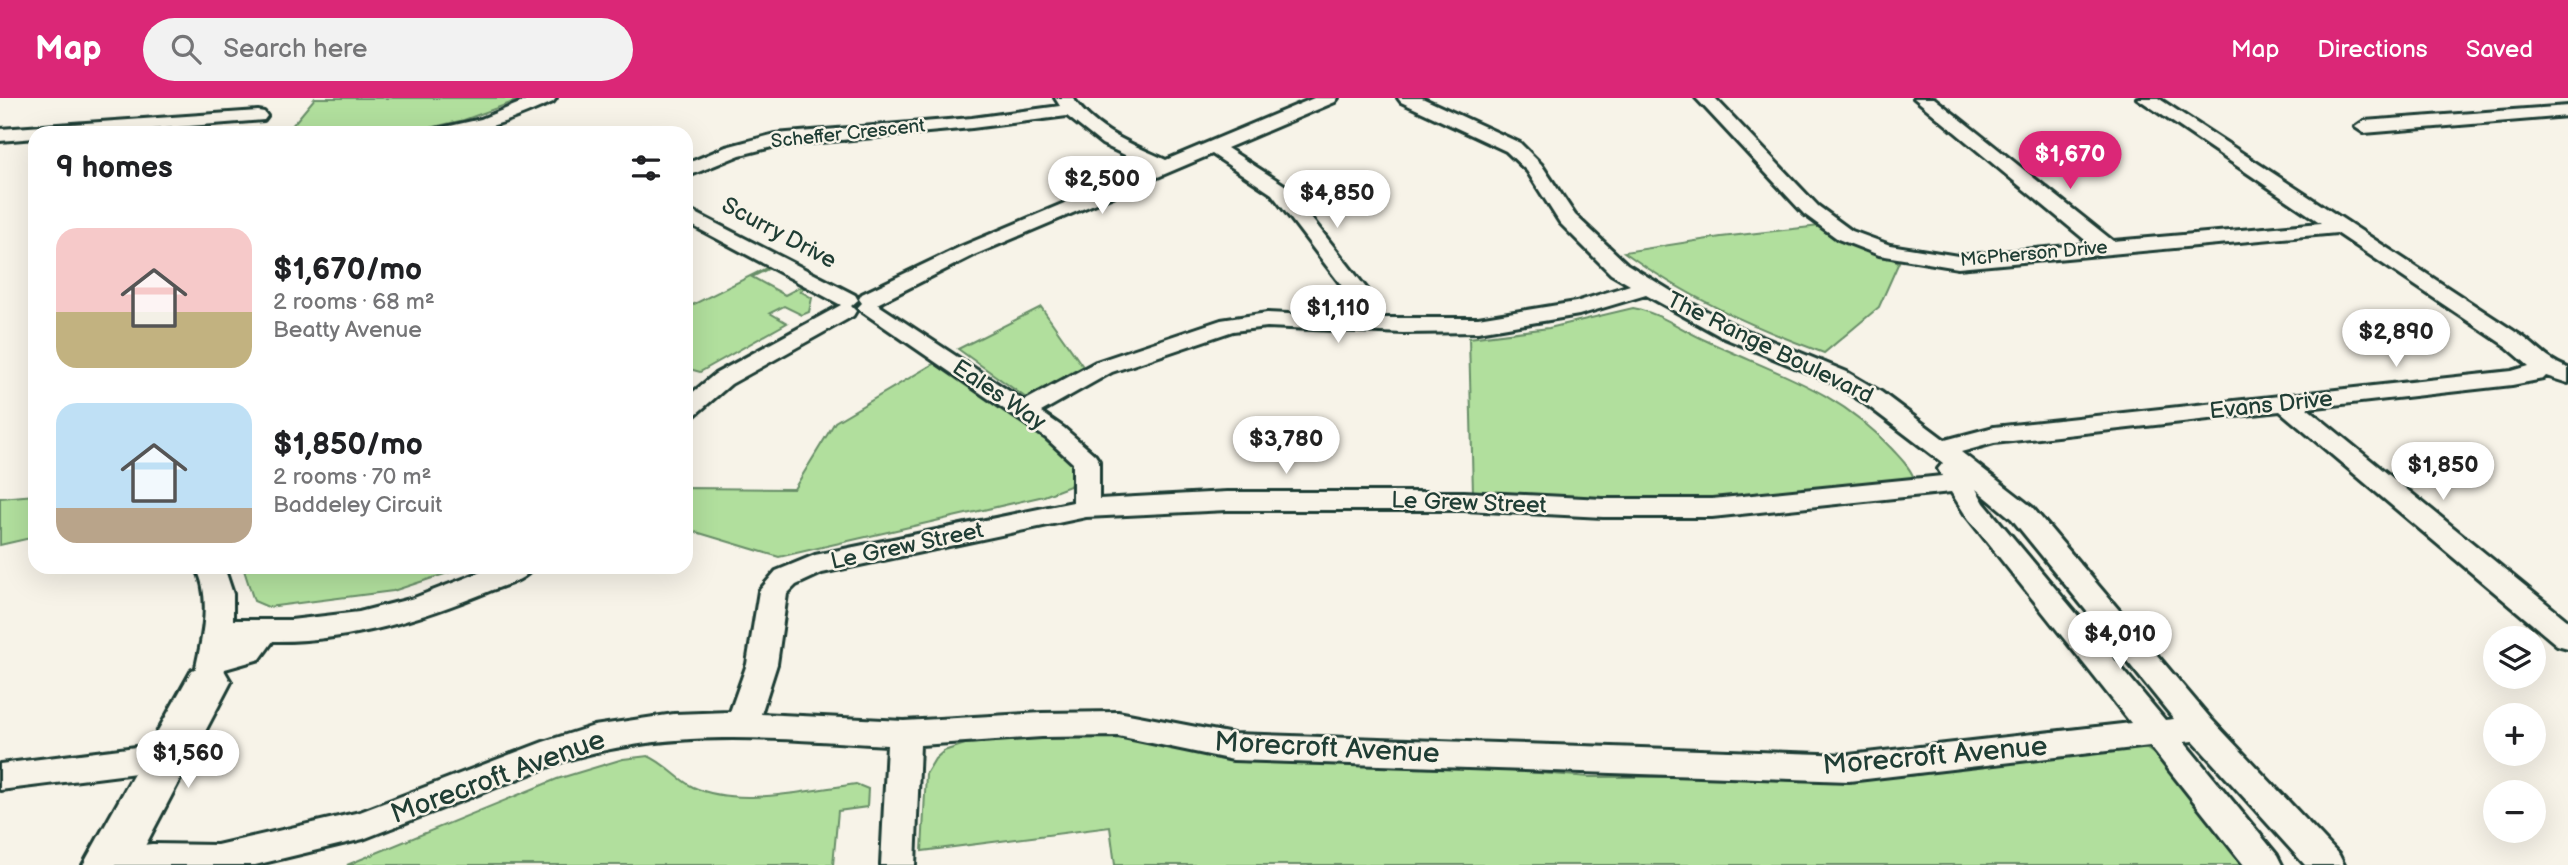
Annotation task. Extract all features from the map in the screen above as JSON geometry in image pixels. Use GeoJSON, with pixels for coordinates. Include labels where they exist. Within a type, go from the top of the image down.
{"type":"FeatureCollection","features":[{"type":"Feature","properties":{"kind":"street"},"geometry":{"type":"LineString","coordinates":[[495,126],[547,98]]}},
{"type":"Feature","properties":{"kind":"street"},"geometry":{"type":"LineString","coordinates":[[693,404],[723,379],[936,265],[1329,98]]}},
{"type":"Feature","properties":{"kind":"street","name":"The Range Boulevard"},"geometry":{"type":"LineString","coordinates":[[1407,98],[1482,130],[1513,148],[1534,168],[1567,219],[1619,269],[1730,332],[1839,377],[1902,417],[1940,449],[1970,482],[2022,513],[2200,728],[2327,865]]}},
{"type":"Feature","properties":{"kind":"street","name":"McPherson Drive"},"geometry":{"type":"LineString","coordinates":[[1705,98],[1811,210],[1845,234],[1886,251],[1958,262],[2339,227]]}},
{"type":"Feature","properties":{"kind":"street"},"geometry":{"type":"LineString","coordinates":[[1923,98],[2107,247]]}},
{"type":"Feature","properties":{"kind":"street"},"geometry":{"type":"LineString","coordinates":[[2146,98],[2515,342],[2534,356],[2541,366],[2568,376]]}},
{"type":"Feature","properties":{"kind":"street"},"geometry":{"type":"LineString","coordinates":[[2525,98],[2563,115]]}},
{"type":"Feature","properties":{"kind":"street"},"geometry":{"type":"LineString","coordinates":[[1068,105],[1104,138],[1121,147],[1133,158],[1161,169]]}},
{"type":"Feature","properties":{"kind":"street","name":"Scheffer Crescent"},"geometry":{"type":"LineString","coordinates":[[693,168],[733,151],[775,140],[1014,118],[1068,105]]}},
{"type":"Feature","properties":{"kind":"street"},"geometry":{"type":"LineString","coordinates":[[2364,127],[2563,115]]}},
{"type":"Feature","properties":{"kind":"street"},"geometry":{"type":"LineString","coordinates":[[122,126],[258,116]]}},
{"type":"Feature","properties":{"kind":"street"},"geometry":{"type":"LineString","coordinates":[[0,135],[28,133]]}},
{"type":"Feature","properties":{"kind":"street"},"geometry":{"type":"LineString","coordinates":[[1207,150],[1271,183],[1288,199],[1359,293],[1363,307],[1363,324]]}},
{"type":"Feature","properties":{"kind":"street","name":"Scurry Drive"},"geometry":{"type":"LineString","coordinates":[[693,218],[858,305]]}},
{"type":"Feature","properties":{"kind":"street"},"geometry":{"type":"LineString","coordinates":[[1023,412],[1104,367],[1210,330],[1268,320],[1429,326],[1505,323],[1614,300],[1648,287]]}},
{"type":"Feature","properties":{"kind":"street","name":"Eales Way"},"geometry":{"type":"LineString","coordinates":[[858,305],[1055,433],[1086,461],[1086,508]]}},
{"type":"Feature","properties":{"kind":"street","name":"Evans Drive"},"geometry":{"type":"LineString","coordinates":[[1940,449],[1994,435],[2512,378],[2535,374],[2541,366]]}},
{"type":"Feature","properties":{"kind":"street"},"geometry":{"type":"LineString","coordinates":[[2287,404],[2568,636]]}},
{"type":"Feature","properties":{"kind":"street","name":"The Range Boulevard"},"geometry":{"type":"LineString","coordinates":[[1970,482],[1974,508],[2265,865]]}},
{"type":"Feature","properties":{"kind":"street","name":"Le Grew Street"},"geometry":{"type":"LineString","coordinates":[[741,726],[762,664],[773,591],[786,578],[815,565],[1086,508],[1227,501],[1464,500],[1604,508],[1712,508],[1970,482]]}},
{"type":"Feature","properties":{"kind":"street"},"geometry":{"type":"LineString","coordinates":[[109,864],[168,756],[215,649],[215,574]]}},
{"type":"Feature","properties":{"kind":"street"},"geometry":{"type":"LineString","coordinates":[[215,649],[413,610],[504,574]]}},
{"type":"Feature","properties":{"kind":"street"},"geometry":{"type":"LineString","coordinates":[[215,649],[259,639]]}},
{"type":"Feature","properties":{"kind":"street","name":"Morecroft Avenue"},"geometry":{"type":"LineString","coordinates":[[109,864],[152,859],[208,861],[270,849],[363,825],[554,751],[594,739],[674,726],[904,733],[1042,724],[1118,724],[1233,747],[1849,768],[2200,728]]}},
{"type":"Feature","properties":{"kind":"street"},"geometry":{"type":"LineString","coordinates":[[898,865],[904,733]]}},
{"type":"Feature","properties":{"kind":"street"},"geometry":{"type":"LineString","coordinates":[[0,777],[168,756]]}},
{"type":"Feature","properties":{"kind":"green space"},"geometry":{"type":"Polygon","coordinates":[[[315,98],[524,98],[464,120],[438,126],[292,126],[315,98]]]}},
{"type":"Feature","properties":{"kind":"green space"},"geometry":{"type":"Polygon","coordinates":[[[1820,226],[1899,262],[1879,307],[1824,353],[1721,310],[1671,283],[1624,252],[1721,237],[1820,226]]]}},
{"type":"Feature","properties":{"kind":"green space"},"geometry":{"type":"Polygon","coordinates":[[[768,267],[770,268],[752,277],[785,295],[804,285],[806,287],[800,291],[812,298],[809,312],[802,315],[784,306],[770,313],[787,323],[700,372],[693,370],[693,304],[768,267]]]}},
{"type":"Feature","properties":{"kind":"green space"},"geometry":{"type":"Polygon","coordinates":[[[1041,307],[1084,368],[1029,400],[958,349],[1041,307]]]}},
{"type":"Feature","properties":{"kind":"green space"},"geometry":{"type":"Polygon","coordinates":[[[1633,308],[1662,318],[1828,397],[1871,428],[1905,463],[1914,479],[1701,501],[1597,500],[1473,493],[1469,338],[1549,328],[1633,308]]]}},
{"type":"Feature","properties":{"kind":"green space"},"geometry":{"type":"Polygon","coordinates":[[[935,363],[1067,452],[1077,469],[1070,486],[1044,496],[779,557],[693,531],[693,488],[794,489],[835,422],[935,363]]]}},
{"type":"Feature","properties":{"kind":"green space"},"geometry":{"type":"Polygon","coordinates":[[[28,496],[28,539],[0,545],[0,498],[28,496]]]}},
{"type":"Feature","properties":{"kind":"green space"},"geometry":{"type":"Polygon","coordinates":[[[245,574],[445,574],[393,591],[268,607],[254,601],[245,574]]]}},
{"type":"Feature","properties":{"kind":"green space"},"geometry":{"type":"Polygon","coordinates":[[[1143,736],[1590,777],[1910,776],[2113,743],[2147,749],[2177,770],[2255,865],[1115,865],[1110,827],[922,851],[926,774],[935,759],[944,751],[965,744],[1055,737],[1143,736]]]}},
{"type":"Feature","properties":{"kind":"green space"},"geometry":{"type":"Polygon","coordinates":[[[648,756],[687,784],[711,793],[774,796],[856,784],[868,789],[867,807],[838,811],[833,865],[347,865],[557,779],[623,759],[648,756]]]}}]}
